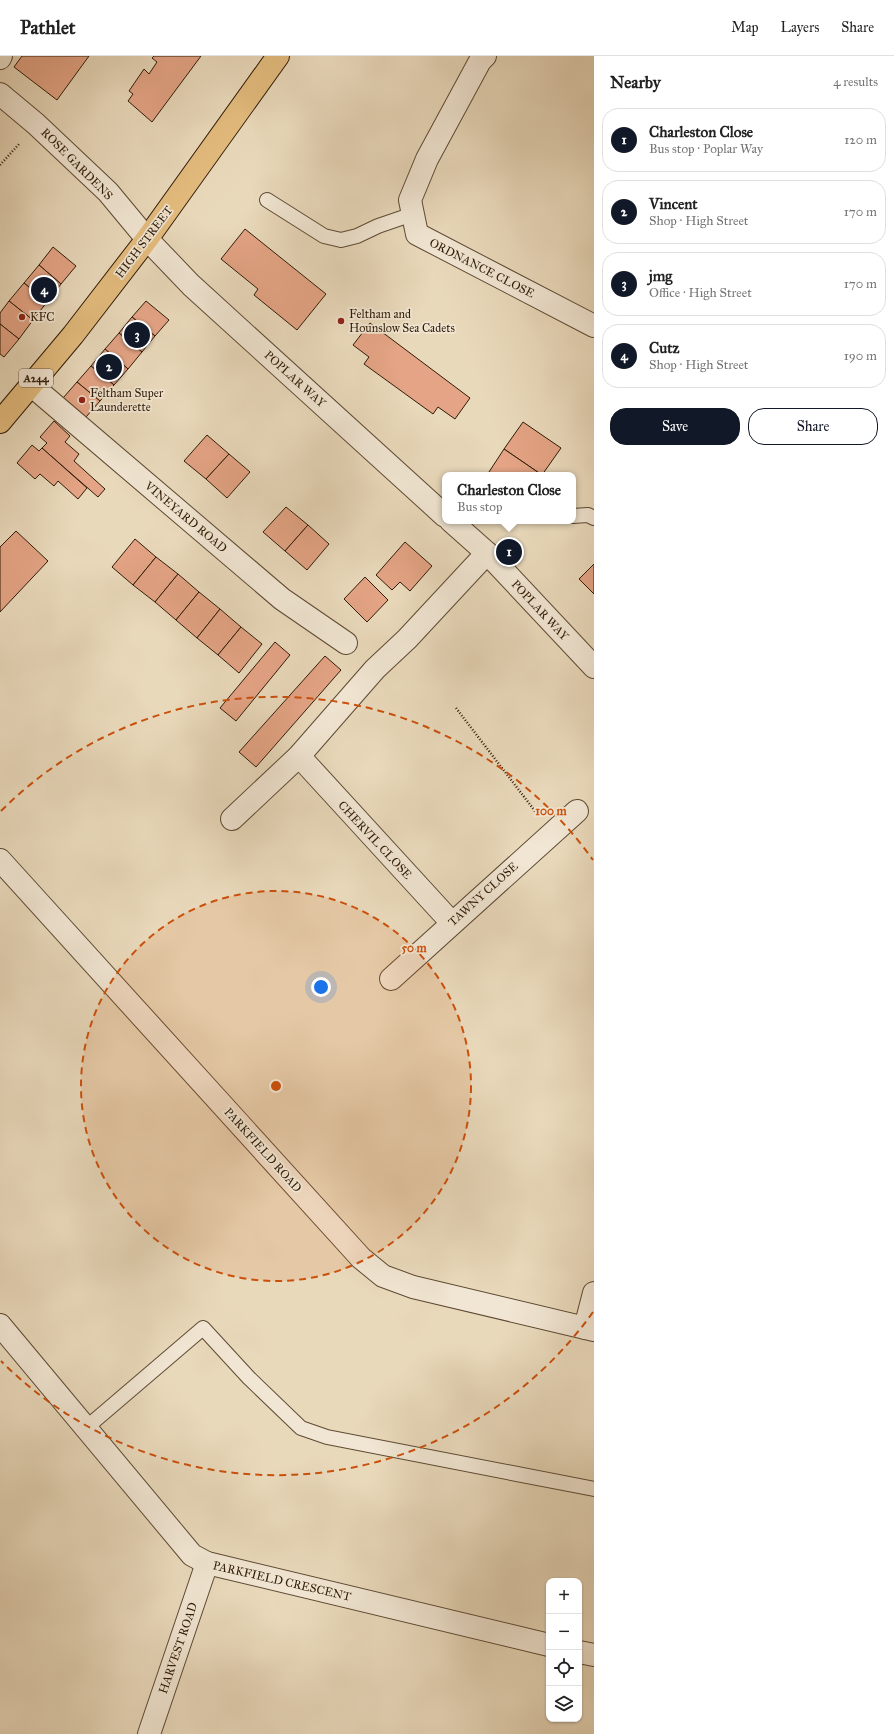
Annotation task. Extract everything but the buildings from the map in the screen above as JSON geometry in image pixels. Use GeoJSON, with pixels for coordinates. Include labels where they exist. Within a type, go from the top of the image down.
{"type":"FeatureCollection","features":[{"type":"Feature","properties":{"kind":"main road","name":"HIGH STREET"},"geometry":{"type":"LineString","coordinates":[[0,422],[73,335],[147,239],[278,56]]}},
{"type":"Feature","properties":{"kind":"street","name":"ORDNANCE CLOSE"},"geometry":{"type":"LineString","coordinates":[[485,56],[480,60],[427,159],[410,200],[417,234],[594,326]]}},
{"type":"Feature","properties":{"kind":"street","name":"ROSE GARDENS"},"geometry":{"type":"LineString","coordinates":[[0,94],[36,124],[108,192],[147,239]]}},
{"type":"Feature","properties":{"kind":"street","name":"POPLAR WAY"},"geometry":{"type":"LineString","coordinates":[[147,239],[191,285],[442,513]]}},
{"type":"Feature","properties":{"kind":"street","name":"VINEYARD ROAD"},"geometry":{"type":"LineString","coordinates":[[30,385],[282,598],[346,643]]}},
{"type":"Feature","properties":{"kind":"street","name":"POPLAR WAY"},"geometry":{"type":"LineString","coordinates":[[454,524],[487,554],[594,668]]}},
{"type":"Feature","properties":{"kind":"street"},"geometry":{"type":"LineString","coordinates":[[232,819],[299,756],[375,669],[407,639],[487,554]]}},
{"type":"Feature","properties":{"kind":"street","name":"CHERVIL CLOSE"},"geometry":{"type":"LineString","coordinates":[[299,756],[452,923]]}},
{"type":"Feature","properties":{"kind":"street","name":"TAWNY CLOSE"},"geometry":{"type":"LineString","coordinates":[[391,979],[577,811]]}},
{"type":"Feature","properties":{"kind":"street","name":"PARKFIELD ROAD"},"geometry":{"type":"LineString","coordinates":[[0,860],[361,1258],[383,1276],[413,1287],[589,1329]]}},
{"type":"Feature","properties":{"kind":"street"},"geometry":{"type":"LineString","coordinates":[[589,1329],[594,1293]]}},
{"type":"Feature","properties":{"kind":"street","name":"PARKFIELD CRESCENT"},"geometry":{"type":"LineString","coordinates":[[0,1325],[182,1544],[192,1554],[207,1563],[546,1644]]}},
{"type":"Feature","properties":{"kind":"street","name":"HARVEST ROAD"},"geometry":{"type":"LineString","coordinates":[[149,1734],[207,1563]]}},
{"type":"Feature","properties":{"kind":"street"},"geometry":{"type":"LineString","coordinates":[[582,1653],[594,1655]]}},
{"type":"Feature","properties":{"kind":"lane"},"geometry":{"type":"LineString","coordinates":[[267,200],[324,236],[340,240],[357,236],[378,226],[413,214]]}},
{"type":"Feature","properties":{"kind":"lane"},"geometry":{"type":"LineString","coordinates":[[576,516],[588,515],[594,518]]}},
{"type":"Feature","properties":{"kind":"lane"},"geometry":{"type":"LineString","coordinates":[[86,1428],[203,1328],[254,1383],[301,1428],[327,1437],[594,1489]]}},
{"type":"Feature","properties":{"kind":"path"},"geometry":{"type":"LineString","coordinates":[[0,165],[36,124]]}},
{"type":"Feature","properties":{"kind":"path"},"geometry":{"type":"LineString","coordinates":[[456,708],[552,832]]}},
{"type":"Feature","properties":{"kind":"place","name":"Cutz"},"geometry":{"type":"Point","coordinates":[44,290]}},
{"type":"Feature","properties":{"kind":"place","name":"KFC"},"geometry":{"type":"Point","coordinates":[22,317]}},
{"type":"Feature","properties":{"kind":"place","name":"Feltham and Hounslow Sea Cadets"},"geometry":{"type":"Point","coordinates":[341,321]}},
{"type":"Feature","properties":{"kind":"place","name":"jmg"},"geometry":{"type":"Point","coordinates":[137,335]}},
{"type":"Feature","properties":{"kind":"place","name":"Vincent"},"geometry":{"type":"Point","coordinates":[109,367]}},
{"type":"Feature","properties":{"kind":"place","name":"Feltham Super Launderette"},"geometry":{"type":"Point","coordinates":[82,400]}},
{"type":"Feature","properties":{"kind":"place","name":"Charleston Close"},"geometry":{"type":"Point","coordinates":[509,552]}}]}
